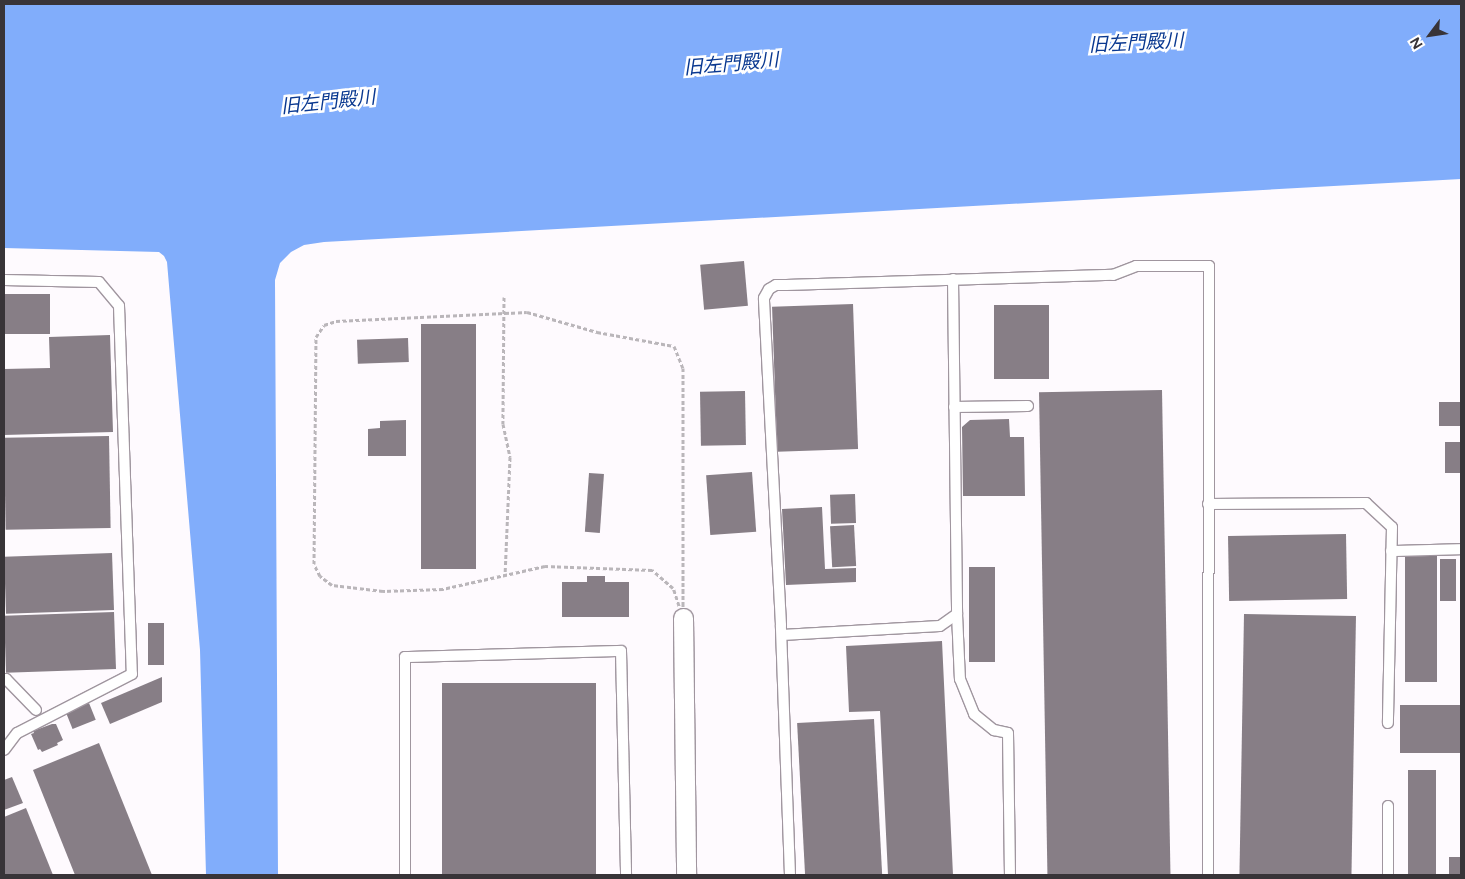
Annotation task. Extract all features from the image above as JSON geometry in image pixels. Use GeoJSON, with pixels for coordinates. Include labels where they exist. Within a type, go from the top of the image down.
{"type":"FeatureCollection","features":[{"type":"Feature","properties":{"kind":"street"},"geometry":{"type":"LineString","coordinates":[[683,618],[686,875]]}},
{"type":"Feature","properties":{"kind":"lane"},"geometry":{"type":"LineString","coordinates":[[790,875],[782,635],[764,298],[769,289],[776,285],[1113,275],[1136,266],[1209,266],[1208,875]]}},
{"type":"Feature","properties":{"kind":"lane"},"geometry":{"type":"LineString","coordinates":[[4,280],[99,282],[119,306],[132,674],[17,733],[4,750]]}},
{"type":"Feature","properties":{"kind":"lane"},"geometry":{"type":"LineString","coordinates":[[953,280],[957,614],[960,679],[974,714],[994,730],[1008,733],[1010,875]]}},
{"type":"Feature","properties":{"kind":"lane"},"geometry":{"type":"LineString","coordinates":[[954,408],[1028,406]]}},
{"type":"Feature","properties":{"kind":"lane"},"geometry":{"type":"LineString","coordinates":[[1208,504],[1366,503],[1392,527],[1388,723]]}},
{"type":"Feature","properties":{"kind":"lane"},"geometry":{"type":"LineString","coordinates":[[1391,551],[1461,550]]}},
{"type":"Feature","properties":{"kind":"lane"},"geometry":{"type":"LineString","coordinates":[[782,635],[940,626],[957,614]]}},
{"type":"Feature","properties":{"kind":"lane"},"geometry":{"type":"LineString","coordinates":[[405,875],[405,657],[621,651],[626,875]]}},
{"type":"Feature","properties":{"kind":"lane"},"geometry":{"type":"LineString","coordinates":[[4,679],[36,710]]}},
{"type":"Feature","properties":{"kind":"lane"},"geometry":{"type":"LineString","coordinates":[[1388,806],[1388,875]]}},
{"type":"Feature","properties":{"kind":"path"},"geometry":{"type":"LineString","coordinates":[[504,297],[503,424],[510,457],[505,576]]}},
{"type":"Feature","properties":{"kind":"path"},"geometry":{"type":"LineString","coordinates":[[527,312],[561,320],[597,332],[674,346],[683,368],[683,618],[673,588],[652,570],[545,566],[443,589],[383,591],[332,585],[320,576],[314,564],[316,337],[324,325],[336,321],[527,312]]}},
{"type":"Feature","properties":{"kind":"water","name":"旧左門殿川"},"geometry":{"type":"Polygon","coordinates":[[[4,4],[1461,4],[1461,179],[324,242],[304,245],[291,252],[280,263],[275,280],[278,875],[206,875],[200,650],[167,262],[159,252],[4,248],[4,4]]]}},
{"type":"Feature","properties":{"kind":"building"},"geometry":{"type":"Polygon","coordinates":[[[744,261],[748,306],[704,310],[700,265],[744,261]]]}},
{"type":"Feature","properties":{"kind":"building"},"geometry":{"type":"Polygon","coordinates":[[[4,294],[50,294],[50,334],[4,334],[4,294]]]}},
{"type":"Feature","properties":{"kind":"building"},"geometry":{"type":"Polygon","coordinates":[[[853,304],[858,449],[777,452],[772,307],[853,304]]]}},
{"type":"Feature","properties":{"kind":"building"},"geometry":{"type":"Polygon","coordinates":[[[994,305],[1049,305],[1049,379],[994,379],[994,305]]]}},
{"type":"Feature","properties":{"kind":"building"},"geometry":{"type":"Polygon","coordinates":[[[421,324],[476,324],[476,569],[421,569],[421,324]]]}},
{"type":"Feature","properties":{"kind":"building"},"geometry":{"type":"Polygon","coordinates":[[[110,335],[113,432],[4,435],[4,369],[50,368],[49,337],[110,335]]]}},
{"type":"Feature","properties":{"kind":"building"},"geometry":{"type":"Polygon","coordinates":[[[408,338],[409,362],[358,364],[357,340],[408,338]]]}},
{"type":"Feature","properties":{"kind":"building"},"geometry":{"type":"Polygon","coordinates":[[[1162,390],[1170,875],[1047,875],[1039,392],[1162,390]]]}},
{"type":"Feature","properties":{"kind":"building"},"geometry":{"type":"Polygon","coordinates":[[[745,391],[746,445],[701,446],[700,392],[745,391]]]}},
{"type":"Feature","properties":{"kind":"building"},"geometry":{"type":"Polygon","coordinates":[[[1439,402],[1461,402],[1461,426],[1439,426],[1439,402]]]}},
{"type":"Feature","properties":{"kind":"building"},"geometry":{"type":"Polygon","coordinates":[[[1009,419],[1010,437],[1024,437],[1025,496],[963,496],[962,427],[970,420],[1009,419]]]}},
{"type":"Feature","properties":{"kind":"building"},"geometry":{"type":"Polygon","coordinates":[[[406,420],[406,456],[368,456],[368,429],[380,428],[380,421],[406,420]]]}},
{"type":"Feature","properties":{"kind":"building"},"geometry":{"type":"Polygon","coordinates":[[[109,436],[111,528],[6,530],[4,438],[109,436]]]}},
{"type":"Feature","properties":{"kind":"building"},"geometry":{"type":"Polygon","coordinates":[[[1445,442],[1461,442],[1461,473],[1445,473],[1445,442]]]}},
{"type":"Feature","properties":{"kind":"building"},"geometry":{"type":"Polygon","coordinates":[[[752,472],[756,532],[710,535],[706,475],[752,472]]]}},
{"type":"Feature","properties":{"kind":"building"},"geometry":{"type":"Polygon","coordinates":[[[589,473],[604,474],[600,533],[585,532],[589,473]]]}},
{"type":"Feature","properties":{"kind":"building"},"geometry":{"type":"Polygon","coordinates":[[[855,494],[856,523],[831,524],[830,495],[855,494]]]}},
{"type":"Feature","properties":{"kind":"building"},"geometry":{"type":"Polygon","coordinates":[[[822,507],[825,569],[856,568],[856,582],[786,585],[782,509],[822,507]]]}},
{"type":"Feature","properties":{"kind":"building"},"geometry":{"type":"Polygon","coordinates":[[[854,525],[856,566],[832,567],[830,526],[854,525]]]}},
{"type":"Feature","properties":{"kind":"building"},"geometry":{"type":"Polygon","coordinates":[[[1346,534],[1347,599],[1229,601],[1228,536],[1346,534]]]}},
{"type":"Feature","properties":{"kind":"building"},"geometry":{"type":"Polygon","coordinates":[[[112,553],[114,610],[6,614],[4,557],[112,553]]]}},
{"type":"Feature","properties":{"kind":"building"},"geometry":{"type":"Polygon","coordinates":[[[1405,556],[1437,556],[1437,682],[1405,682],[1405,556]]]}},
{"type":"Feature","properties":{"kind":"building"},"geometry":{"type":"Polygon","coordinates":[[[1440,559],[1456,559],[1456,601],[1440,601],[1440,559]]]}},
{"type":"Feature","properties":{"kind":"building"},"geometry":{"type":"Polygon","coordinates":[[[969,567],[995,567],[995,662],[969,662],[969,567]]]}},
{"type":"Feature","properties":{"kind":"building"},"geometry":{"type":"Polygon","coordinates":[[[587,576],[605,576],[605,582],[629,582],[629,617],[562,617],[562,582],[587,582],[587,576]]]}},
{"type":"Feature","properties":{"kind":"building"},"geometry":{"type":"Polygon","coordinates":[[[114,612],[116,669],[6,673],[4,616],[114,612]]]}},
{"type":"Feature","properties":{"kind":"building"},"geometry":{"type":"Polygon","coordinates":[[[1244,614],[1356,616],[1351,875],[1239,875],[1244,614]]]}},
{"type":"Feature","properties":{"kind":"building"},"geometry":{"type":"Polygon","coordinates":[[[148,623],[164,623],[164,665],[148,665],[148,623]]]}},
{"type":"Feature","properties":{"kind":"building"},"geometry":{"type":"Polygon","coordinates":[[[942,641],[953,875],[888,875],[880,711],[849,712],[846,646],[942,641]]]}},
{"type":"Feature","properties":{"kind":"building"},"geometry":{"type":"Polygon","coordinates":[[[162,677],[162,702],[110,724],[101,703],[162,677]]]}},
{"type":"Feature","properties":{"kind":"building"},"geometry":{"type":"Polygon","coordinates":[[[442,683],[596,683],[596,875],[442,875],[442,683]]]}},
{"type":"Feature","properties":{"kind":"building"},"geometry":{"type":"Polygon","coordinates":[[[89,703],[96,720],[73,729],[66,712],[89,703]]]}},
{"type":"Feature","properties":{"kind":"building"},"geometry":{"type":"Polygon","coordinates":[[[1400,705],[1461,705],[1461,753],[1400,753],[1400,705]]]}},
{"type":"Feature","properties":{"kind":"building"},"geometry":{"type":"Polygon","coordinates":[[[874,719],[882,875],[805,875],[797,723],[874,719]]]}},
{"type":"Feature","properties":{"kind":"building"},"geometry":{"type":"Polygon","coordinates":[[[56,724],[63,740],[57,743],[58,745],[42,752],[40,749],[38,750],[31,734],[34,733],[33,731],[56,724]]]}},
{"type":"Feature","properties":{"kind":"building"},"geometry":{"type":"Polygon","coordinates":[[[99,743],[152,875],[75,875],[33,770],[99,743]]]}},
{"type":"Feature","properties":{"kind":"building"},"geometry":{"type":"Polygon","coordinates":[[[1408,770],[1436,770],[1436,875],[1408,875],[1408,770]]]}},
{"type":"Feature","properties":{"kind":"building"},"geometry":{"type":"Polygon","coordinates":[[[12,777],[23,803],[4,810],[4,780],[12,777]]]}},
{"type":"Feature","properties":{"kind":"building"},"geometry":{"type":"Polygon","coordinates":[[[26,808],[53,875],[4,875],[4,817],[26,808]]]}},
{"type":"Feature","properties":{"kind":"building"},"geometry":{"type":"Polygon","coordinates":[[[1449,857],[1461,857],[1461,875],[1449,875],[1449,857]]]}}]}
